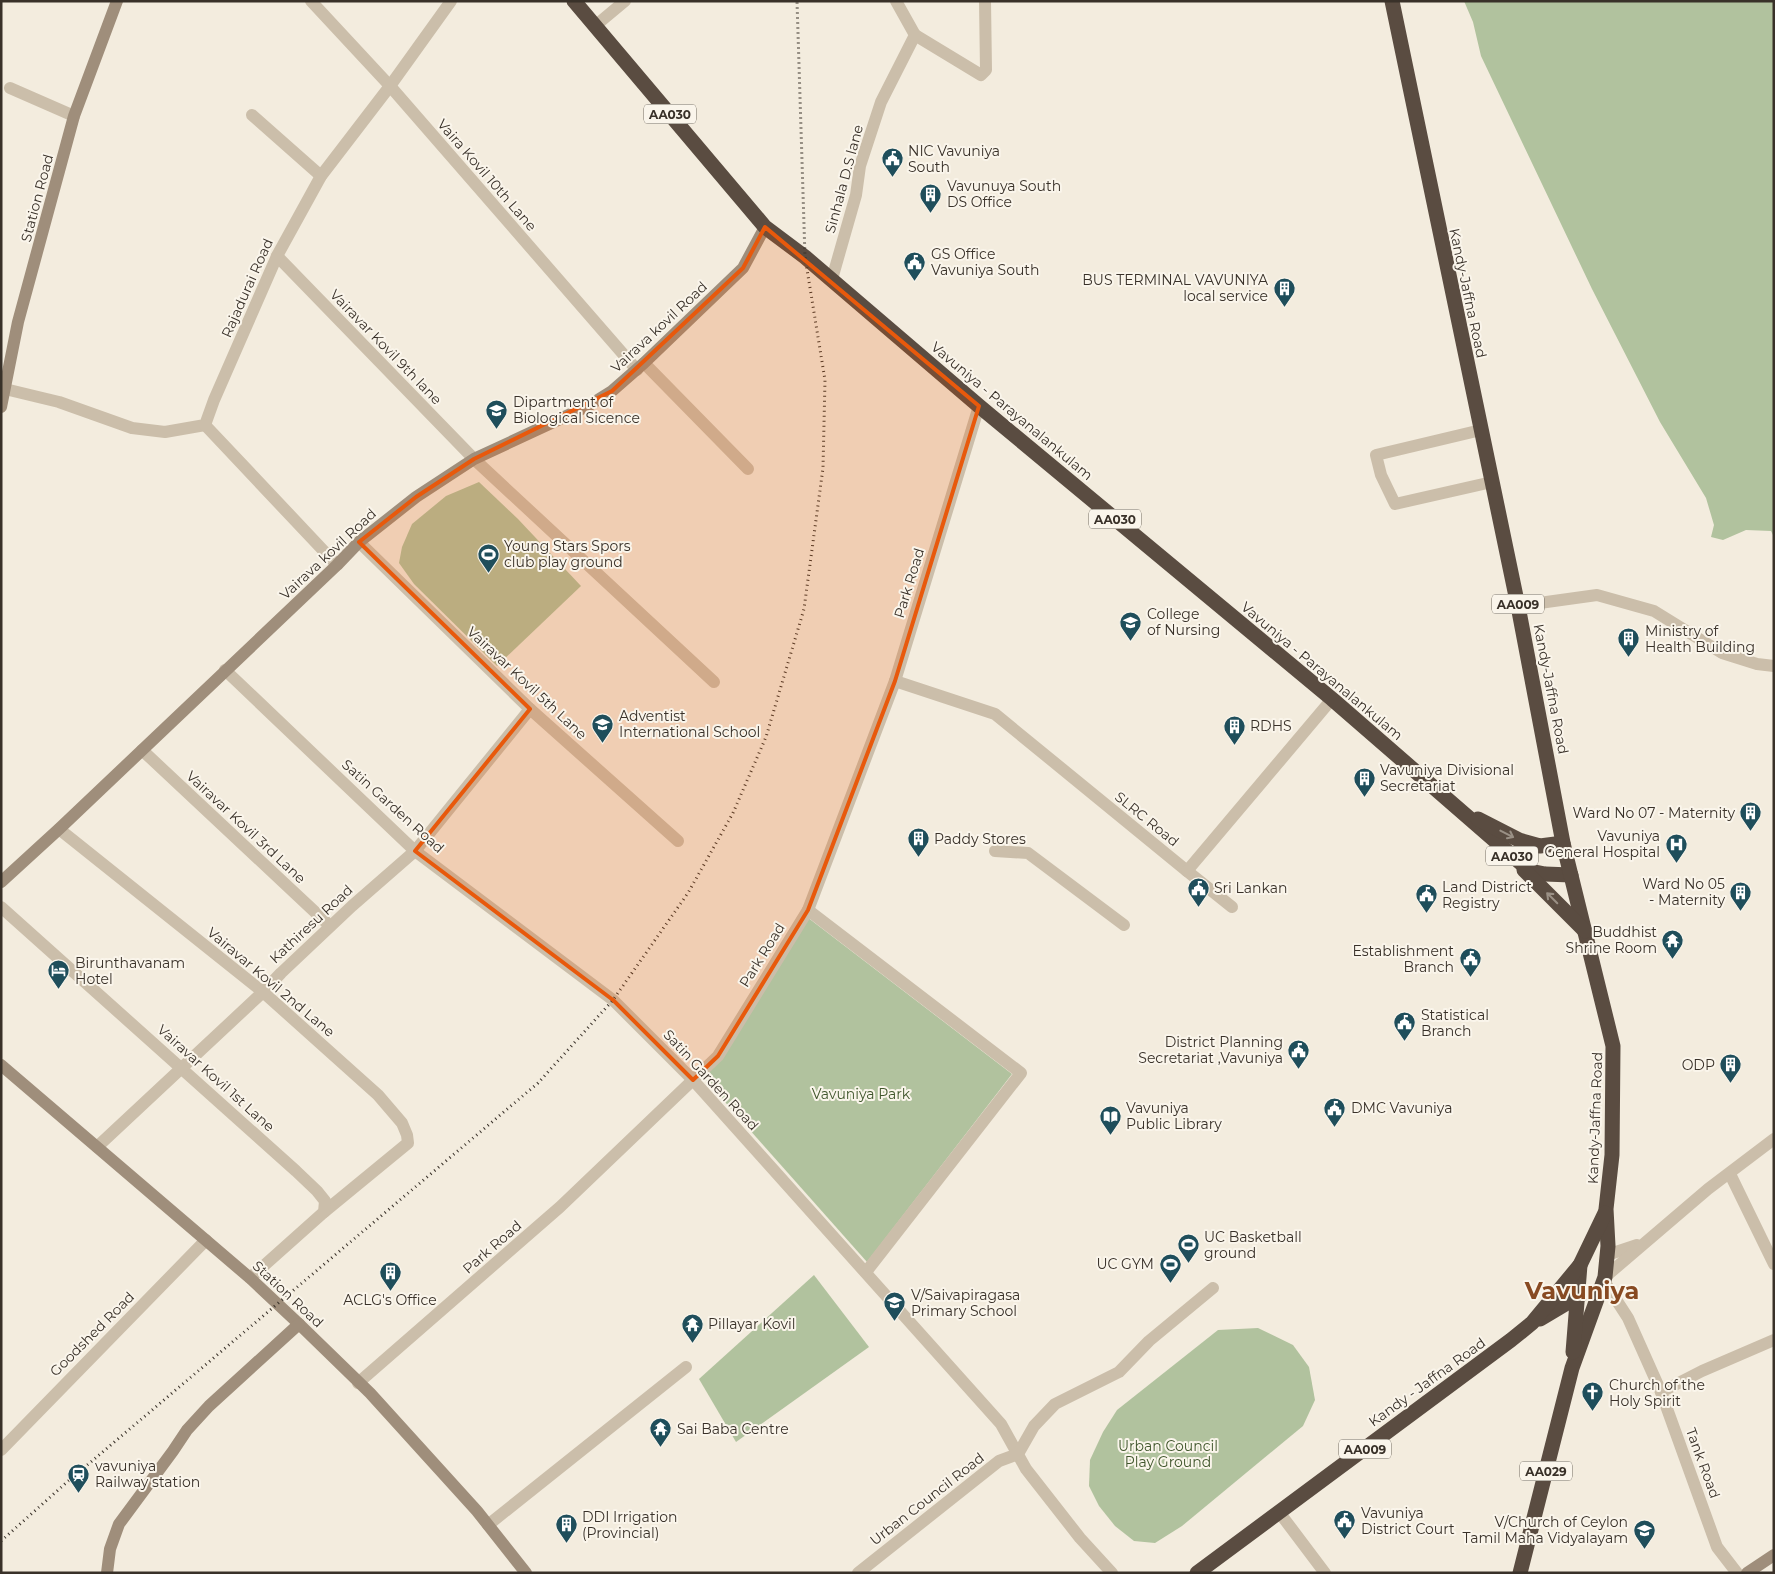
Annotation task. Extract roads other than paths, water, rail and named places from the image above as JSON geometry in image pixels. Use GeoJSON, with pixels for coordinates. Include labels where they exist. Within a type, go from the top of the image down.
{"type":"FeatureCollection","features":[{"type":"Feature","properties":{"kind":"highway","name":"Vavuniya - Parayanalankulam"},"geometry":{"type":"LineString","coordinates":[[574,1],[765,227],[832,279],[979,406],[1332,699],[1463,812]]}},
{"type":"Feature","properties":{"kind":"highway","name":"Kandy-Jaffna Road"},"geometry":{"type":"LineString","coordinates":[[1392,1],[1518,606],[1563,843],[1613,1046],[1612,1155],[1606,1209],[1607,1255],[1604,1279]]}},
{"type":"Feature","properties":{"kind":"highway","name":"AA030"},"geometry":{"type":"LineString","coordinates":[[1463,812],[1519,840],[1540,846],[1563,843]]}},
{"type":"Feature","properties":{"kind":"highway","name":"AA030"},"geometry":{"type":"LineString","coordinates":[[1463,812],[1530,871],[1544,874],[1572,875]]}},
{"type":"Feature","properties":{"kind":"highway"},"geometry":{"type":"LineString","coordinates":[[1500,846],[1586,932]]}},
{"type":"Feature","properties":{"kind":"highway","name":"Kandy-Jaffna Road"},"geometry":{"type":"LineString","coordinates":[[1580,1265],[1606,1209]]}},
{"type":"Feature","properties":{"kind":"highway"},"geometry":{"type":"LineString","coordinates":[[1580,1265],[1607,1255]]}},
{"type":"Feature","properties":{"kind":"highway","name":"AA029"},"geometry":{"type":"LineString","coordinates":[[1572,1368],[1580,1265]]}},
{"type":"Feature","properties":{"kind":"highway","name":"Kandy - Jaffna Road"},"geometry":{"type":"LineString","coordinates":[[1196,1573],[1511,1340],[1532,1323],[1580,1265]]}},
{"type":"Feature","properties":{"kind":"highway","name":"AA029"},"geometry":{"type":"LineString","coordinates":[[1520,1573],[1572,1368],[1604,1279]]}},
{"type":"Feature","properties":{"kind":"highway","name":"Kandy - Jaffna Road"},"geometry":{"type":"LineString","coordinates":[[1532,1323],[1577,1298],[1604,1279]]}},
{"type":"Feature","properties":{"kind":"highway"},"geometry":{"type":"LineString","coordinates":[[1546,1316],[1557,1316],[1574,1328]]}},
{"type":"Feature","properties":{"kind":"street","name":"Station Road"},"geometry":{"type":"LineString","coordinates":[[1,407],[18,322],[74,116],[117,1]]}},
{"type":"Feature","properties":{"kind":"street","name":"Vaira Kovil 10th Lane"},"geometry":{"type":"LineString","coordinates":[[312,1],[640,367],[748,470]]}},
{"type":"Feature","properties":{"kind":"street","name":"Rajadurai Road"},"geometry":{"type":"LineString","coordinates":[[206,425],[214,400],[277,256],[321,176],[390,86],[450,1]]}},
{"type":"Feature","properties":{"kind":"street"},"geometry":{"type":"LineString","coordinates":[[595,26],[625,1]]}},
{"type":"Feature","properties":{"kind":"street"},"geometry":{"type":"LineString","coordinates":[[896,1],[915,35],[981,76],[986,70],[985,1]]}},
{"type":"Feature","properties":{"kind":"street","name":"Sinhala D.S lane"},"geometry":{"type":"LineString","coordinates":[[832,279],[856,195],[860,166],[881,102],[915,35]]}},
{"type":"Feature","properties":{"kind":"street"},"geometry":{"type":"LineString","coordinates":[[10,88],[74,116]]}},
{"type":"Feature","properties":{"kind":"street"},"geometry":{"type":"LineString","coordinates":[[252,116],[321,176]]}},
{"type":"Feature","properties":{"kind":"street","name":"Vairava kovil Road"},"geometry":{"type":"LineString","coordinates":[[1,882],[337,565],[359,542],[416,497],[474,459],[588,406],[612,391],[640,367],[743,268],[765,227]]}},
{"type":"Feature","properties":{"kind":"street","name":"Vairavar Kovil 9th lane"},"geometry":{"type":"LineString","coordinates":[[277,256],[474,459],[714,682]]}},
{"type":"Feature","properties":{"kind":"street"},"geometry":{"type":"LineString","coordinates":[[5,389],[59,402],[132,428],[165,432],[206,425],[337,565]]}},
{"type":"Feature","properties":{"kind":"street","name":"Park Road"},"geometry":{"type":"LineString","coordinates":[[358,1383],[560,1207],[718,1056],[808,910],[895,681],[979,406]]}},
{"type":"Feature","properties":{"kind":"street"},"geometry":{"type":"LineString","coordinates":[[1481,430],[1376,456],[1380,475],[1396,504],[1492,482]]}},
{"type":"Feature","properties":{"kind":"street","name":"Vairavar Kovil 5th Lane"},"geometry":{"type":"LineString","coordinates":[[359,542],[530,709],[678,842]]}},
{"type":"Feature","properties":{"kind":"street"},"geometry":{"type":"LineString","coordinates":[[1518,606],[1597,595],[1654,611],[1722,653],[1757,664],[1774,666]]}},
{"type":"Feature","properties":{"kind":"street","name":"Satin Garden Road"},"geometry":{"type":"LineString","coordinates":[[225,670],[415,851],[613,1000],[693,1080],[1001,1424],[1026,1469],[1080,1538],[1112,1573]]}},
{"type":"Feature","properties":{"kind":"street","name":"SLRC Road"},"geometry":{"type":"LineString","coordinates":[[895,681],[995,714],[1232,907]]}},
{"type":"Feature","properties":{"kind":"street"},"geometry":{"type":"LineString","coordinates":[[1187,871],[1332,699]]}},
{"type":"Feature","properties":{"kind":"street","name":"Kathiresu Road"},"geometry":{"type":"LineString","coordinates":[[97,1147],[183,1068],[330,926],[415,851],[530,709]]}},
{"type":"Feature","properties":{"kind":"street","name":"Vairavar Kovil 3rd Lane"},"geometry":{"type":"LineString","coordinates":[[142,750],[330,926]]}},
{"type":"Feature","properties":{"kind":"street","name":"Vairavar Kovil 2nd Lane"},"geometry":{"type":"LineString","coordinates":[[59,829],[263,992],[378,1095],[402,1123],[407,1135],[408,1144],[324,1212]]}},
{"type":"Feature","properties":{"kind":"street"},"geometry":{"type":"LineString","coordinates":[[995,852],[1028,853],[1124,925]]}},
{"type":"Feature","properties":{"kind":"street","name":"Vairavar Kovil 1st Lane"},"geometry":{"type":"LineString","coordinates":[[1,907],[183,1068],[317,1191],[325,1201],[324,1212]]}},
{"type":"Feature","properties":{"kind":"street"},"geometry":{"type":"LineString","coordinates":[[808,910],[1021,1073],[866,1272]]}},
{"type":"Feature","properties":{"kind":"street","name":"Station Road"},"geometry":{"type":"LineString","coordinates":[[1,1065],[250,1278],[299,1324],[370,1394],[444,1474],[526,1573]]}},
{"type":"Feature","properties":{"kind":"street"},"geometry":{"type":"LineString","coordinates":[[1604,1279],[1644,1242],[1774,1139]]}},
{"type":"Feature","properties":{"kind":"street"},"geometry":{"type":"LineString","coordinates":[[1730,1174],[1774,1264]]}},
{"type":"Feature","properties":{"kind":"street"},"geometry":{"type":"LineString","coordinates":[[250,1278],[324,1212]]}},
{"type":"Feature","properties":{"kind":"street","name":"Goodshed Road"},"geometry":{"type":"LineString","coordinates":[[1,1450],[206,1240]]}},
{"type":"Feature","properties":{"kind":"street"},"geometry":{"type":"LineString","coordinates":[[1607,1255],[1644,1242]]}},
{"type":"Feature","properties":{"kind":"street","name":"Tank Road"},"geometry":{"type":"LineString","coordinates":[[1604,1279],[1628,1318],[1661,1392],[1717,1547],[1737,1573]]}},
{"type":"Feature","properties":{"kind":"street"},"geometry":{"type":"LineString","coordinates":[[1018,1454],[1034,1426],[1055,1404],[1119,1372],[1149,1341],[1213,1288]]}},
{"type":"Feature","properties":{"kind":"street"},"geometry":{"type":"LineString","coordinates":[[108,1573],[110,1549],[119,1524],[173,1451],[186,1430],[209,1406],[299,1324]]}},
{"type":"Feature","properties":{"kind":"street"},"geometry":{"type":"LineString","coordinates":[[1661,1392],[1702,1371],[1774,1340]]}},
{"type":"Feature","properties":{"kind":"street"},"geometry":{"type":"LineString","coordinates":[[488,1525],[686,1367]]}},
{"type":"Feature","properties":{"kind":"street","name":"Urban Council Road"},"geometry":{"type":"LineString","coordinates":[[858,1573],[999,1461],[1018,1454]]}},
{"type":"Feature","properties":{"kind":"street"},"geometry":{"type":"LineString","coordinates":[[1278,1512],[1325,1573]]}},
{"type":"Feature","properties":{"kind":"street"},"geometry":{"type":"LineString","coordinates":[[1747,1573],[1774,1555]]}},
{"type":"Feature","properties":{"kind":"railway"},"geometry":{"type":"LineString","coordinates":[[1,1541],[66,1483],[538,1083],[613,1000],[688,893],[733,813],[766,737],[804,609],[823,468],[825,380],[805,257],[797,1]]}},
{"type":"Feature","properties":{"kind":"place","name":"NIC Vavuniya South"},"geometry":{"type":"Point","coordinates":[892,178]}},
{"type":"Feature","properties":{"kind":"place","name":"Vavunuya South DS Office"},"geometry":{"type":"Point","coordinates":[931,213]}},
{"type":"Feature","properties":{"kind":"place","name":"GS Office Vavuniya South"},"geometry":{"type":"Point","coordinates":[915,281]}},
{"type":"Feature","properties":{"kind":"place","name":"BUS TERMINAL VAVUNIYA local service"},"geometry":{"type":"Point","coordinates":[1284,307]}},
{"type":"Feature","properties":{"kind":"place","name":"Dipartment of Biological Sicence"},"geometry":{"type":"Point","coordinates":[497,429]}},
{"type":"Feature","properties":{"kind":"place","name":"Young Stars Spors club play ground"},"geometry":{"type":"Point","coordinates":[488,573]}},
{"type":"Feature","properties":{"kind":"place","name":"College of Nursing"},"geometry":{"type":"Point","coordinates":[1131,641]}},
{"type":"Feature","properties":{"kind":"place","name":"Ministry of Health Building"},"geometry":{"type":"Point","coordinates":[1629,658]}},
{"type":"Feature","properties":{"kind":"place","name":"Adventist International School"},"geometry":{"type":"Point","coordinates":[603,743]}},
{"type":"Feature","properties":{"kind":"place","name":"RDHS"},"geometry":{"type":"Point","coordinates":[1234,745]}},
{"type":"Feature","properties":{"kind":"place","name":"Vavuniya Divisional Secretariat"},"geometry":{"type":"Point","coordinates":[1364,797]}},
{"type":"Feature","properties":{"kind":"place","name":"Ward No 07 - Maternity"},"geometry":{"type":"Point","coordinates":[1751,832]}},
{"type":"Feature","properties":{"kind":"place","name":"Paddy Stores"},"geometry":{"type":"Point","coordinates":[918,858]}},
{"type":"Feature","properties":{"kind":"place","name":"Vavuniya General Hospital"},"geometry":{"type":"Point","coordinates":[1676,863]}},
{"type":"Feature","properties":{"kind":"place","name":"Sri Lankan"},"geometry":{"type":"Point","coordinates":[1198,907]}},
{"type":"Feature","properties":{"kind":"place","name":"Ward No 05 - Maternity"},"geometry":{"type":"Point","coordinates":[1741,911]}},
{"type":"Feature","properties":{"kind":"place","name":"Land District Registry"},"geometry":{"type":"Point","coordinates":[1426,914]}},
{"type":"Feature","properties":{"kind":"place","name":"Buddhist Shrine Room"},"geometry":{"type":"Point","coordinates":[1673,959]}},
{"type":"Feature","properties":{"kind":"place","name":"Establishment Branch"},"geometry":{"type":"Point","coordinates":[1470,978]}},
{"type":"Feature","properties":{"kind":"place","name":"Birunthavanam Hotel"},"geometry":{"type":"Point","coordinates":[59,990]}},
{"type":"Feature","properties":{"kind":"place","name":"Statistical Branch"},"geometry":{"type":"Point","coordinates":[1405,1042]}},
{"type":"Feature","properties":{"kind":"place","name":"District Planning Secretariat ,Vavuniya"},"geometry":{"type":"Point","coordinates":[1299,1069]}},
{"type":"Feature","properties":{"kind":"place","name":"ODP"},"geometry":{"type":"Point","coordinates":[1731,1084]}},
{"type":"Feature","properties":{"kind":"place","name":"DMC Vavuniya"},"geometry":{"type":"Point","coordinates":[1335,1127]}},
{"type":"Feature","properties":{"kind":"place","name":"Vavuniya Public Library"},"geometry":{"type":"Point","coordinates":[1110,1135]}},
{"type":"Feature","properties":{"kind":"place","name":"UC Basketball ground"},"geometry":{"type":"Point","coordinates":[1188,1264]}},
{"type":"Feature","properties":{"kind":"place","name":"UC GYM"},"geometry":{"type":"Point","coordinates":[1170,1283]}},
{"type":"Feature","properties":{"kind":"place","name":"ACLG's Office"},"geometry":{"type":"Point","coordinates":[390,1291]}},
{"type":"Feature","properties":{"kind":"place","name":"V/Saivapiragasa Primary School"},"geometry":{"type":"Point","coordinates":[895,1322]}},
{"type":"Feature","properties":{"kind":"place","name":"Pillayar Kovil"},"geometry":{"type":"Point","coordinates":[692,1343]}},
{"type":"Feature","properties":{"kind":"place","name":"Church of the Holy Spirit"},"geometry":{"type":"Point","coordinates":[1593,1412]}},
{"type":"Feature","properties":{"kind":"place","name":"Sai Baba Centre"},"geometry":{"type":"Point","coordinates":[661,1448]}},
{"type":"Feature","properties":{"kind":"place","name":"vavuniya Railway station"},"geometry":{"type":"Point","coordinates":[79,1493]}},
{"type":"Feature","properties":{"kind":"place","name":"Vavuniya District Court"},"geometry":{"type":"Point","coordinates":[1345,1540]}},
{"type":"Feature","properties":{"kind":"place","name":"DDI Irrigation (Provincial)"},"geometry":{"type":"Point","coordinates":[566,1544]}},
{"type":"Feature","properties":{"kind":"place","name":"V/Church of Ceylon Tamil Maha Vidyalayam"},"geometry":{"type":"Point","coordinates":[1644,1549]}},
{"type":"Feature","properties":{"kind":"district","name":"Vavuniya"},"geometry":{"type":"Point","coordinates":[1582,1290]}},
{"type":"Feature","properties":{"kind":"park label","name":"Vavuniya Park"},"geometry":{"type":"Point","coordinates":[861,1094]}},
{"type":"Feature","properties":{"kind":"park label","name":"Urban Council Play Ground"},"geometry":{"type":"Point","coordinates":[1168,1454]}}]}
